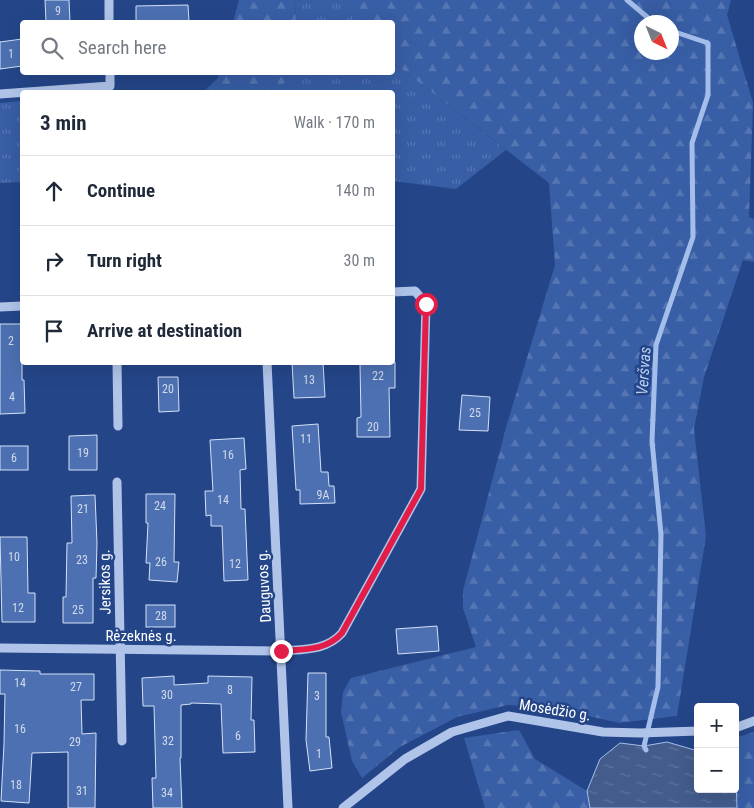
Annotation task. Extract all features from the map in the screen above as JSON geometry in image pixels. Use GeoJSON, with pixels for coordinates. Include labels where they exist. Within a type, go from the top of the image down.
{"type":"FeatureCollection","features":[{"type":"Feature","properties":{"kind":"street"},"geometry":{"type":"LineString","coordinates":[[109,0],[109,20]]}},
{"type":"Feature","properties":{"kind":"street"},"geometry":{"type":"LineString","coordinates":[[55,90],[110,86],[110,75]]}},
{"type":"Feature","properties":{"kind":"street"},"geometry":{"type":"LineString","coordinates":[[0,94],[20,93]]}},
{"type":"Feature","properties":{"kind":"street","name":"Rėzeknės g."},"geometry":{"type":"LineString","coordinates":[[0,648],[281,651],[325,646],[335,642],[342,633],[421,489],[426,304],[415,291],[395,292]]}},
{"type":"Feature","properties":{"kind":"street"},"geometry":{"type":"LineString","coordinates":[[0,307],[20,306]]}},
{"type":"Feature","properties":{"kind":"street"},"geometry":{"type":"LineString","coordinates":[[117,365],[118,426]]}},
{"type":"Feature","properties":{"kind":"street","name":"Dauguvos g."},"geometry":{"type":"LineString","coordinates":[[267,365],[288,808]]}},
{"type":"Feature","properties":{"kind":"street","name":"Jersikos g."},"geometry":{"type":"LineString","coordinates":[[117,482],[122,741]]}},
{"type":"Feature","properties":{"kind":"street","name":"Mosėdžio g."},"geometry":{"type":"LineString","coordinates":[[343,808],[405,759],[452,732],[508,716],[603,732],[640,733],[694,730]]}},
{"type":"Feature","properties":{"kind":"street"},"geometry":{"type":"LineString","coordinates":[[739,727],[754,721]]}},
{"type":"Feature","properties":{"kind":"green space"},"geometry":{"type":"Polygon","coordinates":[[[239,0],[295,0],[296,20],[234,20],[239,0]]]}},
{"type":"Feature","properties":{"kind":"green space"},"geometry":{"type":"Polygon","coordinates":[[[295,0],[354,0],[354,20],[296,20],[295,0]]]}},
{"type":"Feature","properties":{"kind":"green space"},"geometry":{"type":"Polygon","coordinates":[[[354,0],[731,0],[727,15],[753,103],[749,217],[754,219],[754,262],[743,260],[704,377],[694,429],[706,536],[677,716],[619,723],[550,707],[508,705],[457,717],[400,747],[362,778],[352,761],[341,712],[343,692],[351,678],[476,647],[463,608],[463,591],[507,424],[555,265],[549,183],[395,65],[395,20],[354,20],[354,0]]]}},
{"type":"Feature","properties":{"kind":"green space"},"geometry":{"type":"Polygon","coordinates":[[[395,65],[506,150],[456,189],[395,181],[395,90],[282,90],[287,75],[395,75],[395,65]]]}},
{"type":"Feature","properties":{"kind":"green space"},"geometry":{"type":"Polygon","coordinates":[[[219,75],[287,75],[282,90],[205,90],[218,78],[219,75]]]}},
{"type":"Feature","properties":{"kind":"green space"},"geometry":{"type":"Polygon","coordinates":[[[20,101],[20,182],[0,183],[0,103],[20,101]]]}},
{"type":"Feature","properties":{"kind":"green space"},"geometry":{"type":"Polygon","coordinates":[[[519,730],[535,759],[587,791],[590,808],[485,808],[464,738],[519,730]]]}},
{"type":"Feature","properties":{"kind":"green space"},"geometry":{"type":"Polygon","coordinates":[[[754,732],[754,808],[737,808],[737,793],[739,793],[739,737],[754,732]]]}},
{"type":"Feature","properties":{"kind":"water"},"geometry":{"type":"Polygon","coordinates":[[[667,742],[694,750],[694,793],[736,793],[737,808],[590,808],[587,791],[600,759],[620,743],[644,746],[667,742]]]}},
{"type":"Feature","properties":{"kind":"building"},"geometry":{"type":"Polygon","coordinates":[[[45,0],[69,0],[70,20],[46,20],[45,0]]]}},
{"type":"Feature","properties":{"kind":"building"},"geometry":{"type":"Polygon","coordinates":[[[188,5],[189,20],[136,20],[136,6],[188,5]]]}},
{"type":"Feature","properties":{"kind":"building"},"geometry":{"type":"Polygon","coordinates":[[[20,39],[20,66],[0,69],[0,42],[20,39]]]}},
{"type":"Feature","properties":{"kind":"building"},"geometry":{"type":"Polygon","coordinates":[[[0,324],[20,324],[20,365],[22,365],[22,380],[24,380],[25,413],[0,414],[0,324]]]}},
{"type":"Feature","properties":{"kind":"building"},"geometry":{"type":"Polygon","coordinates":[[[292,365],[323,365],[325,397],[294,398],[292,365]]]}},
{"type":"Feature","properties":{"kind":"building"},"geometry":{"type":"Polygon","coordinates":[[[360,365],[395,365],[395,388],[389,388],[390,437],[357,437],[357,418],[361,417],[360,365]]]}},
{"type":"Feature","properties":{"kind":"building"},"geometry":{"type":"Polygon","coordinates":[[[158,377],[178,377],[179,411],[159,412],[158,377]]]}},
{"type":"Feature","properties":{"kind":"building"},"geometry":{"type":"Polygon","coordinates":[[[462,395],[490,397],[488,431],[459,430],[462,395]]]}},
{"type":"Feature","properties":{"kind":"building"},"geometry":{"type":"Polygon","coordinates":[[[318,424],[321,472],[328,472],[329,486],[334,486],[335,503],[300,504],[300,490],[296,490],[292,426],[318,424]]]}},
{"type":"Feature","properties":{"kind":"building"},"geometry":{"type":"Polygon","coordinates":[[[97,435],[97,470],[69,470],[69,436],[97,435]]]}},
{"type":"Feature","properties":{"kind":"building"},"geometry":{"type":"Polygon","coordinates":[[[244,438],[246,469],[240,470],[241,509],[245,509],[248,580],[224,581],[222,526],[211,526],[211,515],[206,516],[205,491],[213,491],[210,440],[244,438]]]}},
{"type":"Feature","properties":{"kind":"building"},"geometry":{"type":"Polygon","coordinates":[[[0,446],[28,446],[28,470],[0,470],[0,446]]]}},
{"type":"Feature","properties":{"kind":"building"},"geometry":{"type":"Polygon","coordinates":[[[146,494],[175,494],[174,562],[179,562],[177,582],[149,580],[150,563],[146,563],[148,523],[146,523],[146,494]]]}},
{"type":"Feature","properties":{"kind":"building"},"geometry":{"type":"Polygon","coordinates":[[[95,495],[97,543],[96,578],[93,578],[93,623],[63,623],[63,597],[66,597],[67,543],[72,543],[71,496],[95,495]]]}},
{"type":"Feature","properties":{"kind":"building"},"geometry":{"type":"Polygon","coordinates":[[[0,537],[27,537],[28,593],[35,593],[35,622],[2,622],[0,537]]]}},
{"type":"Feature","properties":{"kind":"building"},"geometry":{"type":"Polygon","coordinates":[[[146,605],[175,605],[175,627],[146,627],[146,605]]]}},
{"type":"Feature","properties":{"kind":"building"},"geometry":{"type":"Polygon","coordinates":[[[437,626],[439,651],[398,654],[396,629],[437,626]]]}},
{"type":"Feature","properties":{"kind":"building"},"geometry":{"type":"Polygon","coordinates":[[[0,670],[40,671],[40,674],[94,674],[94,700],[81,700],[82,734],[96,733],[95,808],[68,808],[68,752],[32,753],[29,803],[1,801],[5,694],[0,694],[0,670]]]}},
{"type":"Feature","properties":{"kind":"building"},"geometry":{"type":"Polygon","coordinates":[[[308,673],[326,673],[326,737],[329,737],[332,768],[310,771],[306,740],[308,673]]]}},
{"type":"Feature","properties":{"kind":"building"},"geometry":{"type":"Polygon","coordinates":[[[174,676],[174,685],[208,683],[208,676],[252,677],[251,720],[254,720],[255,752],[223,753],[221,704],[191,703],[181,705],[180,758],[182,808],[153,808],[152,778],[156,778],[154,706],[143,706],[142,678],[174,676]]]}},
{"type":"Feature","properties":{"kind":"waterway","name":"Veršvas"},"geometry":{"type":"LineString","coordinates":[[627,0],[645,15]]}},
{"type":"Feature","properties":{"kind":"waterway","name":"Veršvas"},"geometry":{"type":"LineString","coordinates":[[646,750],[644,746],[658,687],[661,534],[652,441],[656,345],[693,237],[692,143],[708,95],[708,43],[679,33]]}},
{"type":"Feature","properties":{"kind":"route"},"geometry":{"type":"LineString","coordinates":[[281,651],[325,646],[335,642],[342,633],[421,489],[426,304]]}}]}
